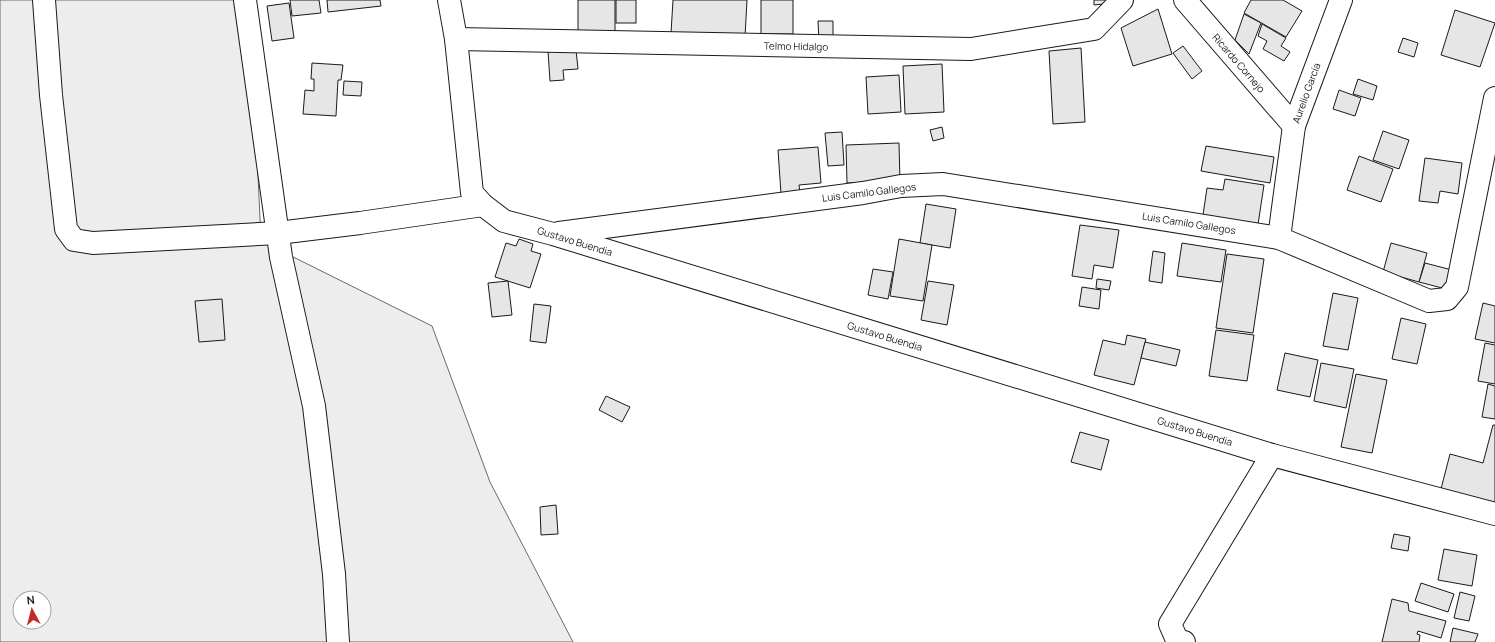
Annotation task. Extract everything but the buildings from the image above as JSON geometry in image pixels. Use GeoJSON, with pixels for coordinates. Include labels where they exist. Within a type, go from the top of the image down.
{"type":"FeatureCollection","features":[{"type":"Feature","properties":{"kind":"street"},"geometry":{"type":"LineString","coordinates":[[44,0],[50,95],[65,221],[66,229],[74,240],[93,243],[278,233],[484,205]]}},
{"type":"Feature","properties":{"kind":"street"},"geometry":{"type":"LineString","coordinates":[[245,0],[281,257],[314,406],[334,574],[338,642]]}},
{"type":"Feature","properties":{"kind":"street","name":"Gustavo Buendia"},"geometry":{"type":"LineString","coordinates":[[449,0],[456,39],[472,193],[504,221],[553,234],[1272,455],[1495,514]]}},
{"type":"Feature","properties":{"kind":"street","name":"Telmo Hidalgo"},"geometry":{"type":"LineString","coordinates":[[456,39],[970,49],[1094,29],[1122,0]]}},
{"type":"Feature","properties":{"kind":"street","name":"Ricardo Cornejo"},"geometry":{"type":"LineString","coordinates":[[1185,0],[1294,126]]}},
{"type":"Feature","properties":{"kind":"street","name":"Aurelio García"},"geometry":{"type":"LineString","coordinates":[[1279,238],[1294,126],[1341,0]]}},
{"type":"Feature","properties":{"kind":"street","name":"Luis Camilo Gallegos"},"geometry":{"type":"LineString","coordinates":[[553,234],[855,194],[901,186],[943,184],[1279,238],[1429,301],[1447,299],[1457,287],[1495,98]]}},
{"type":"Feature","properties":{"kind":"street"},"geometry":{"type":"LineString","coordinates":[[1184,642],[1177,640],[1170,624],[1272,455]]}},
{"type":"Feature","properties":{"kind":"shaded area"},"geometry":{"type":"Polygon","coordinates":[[[0,0],[250,0],[261,241],[432,326],[490,482],[573,642],[0,642],[0,0]]]}}]}
